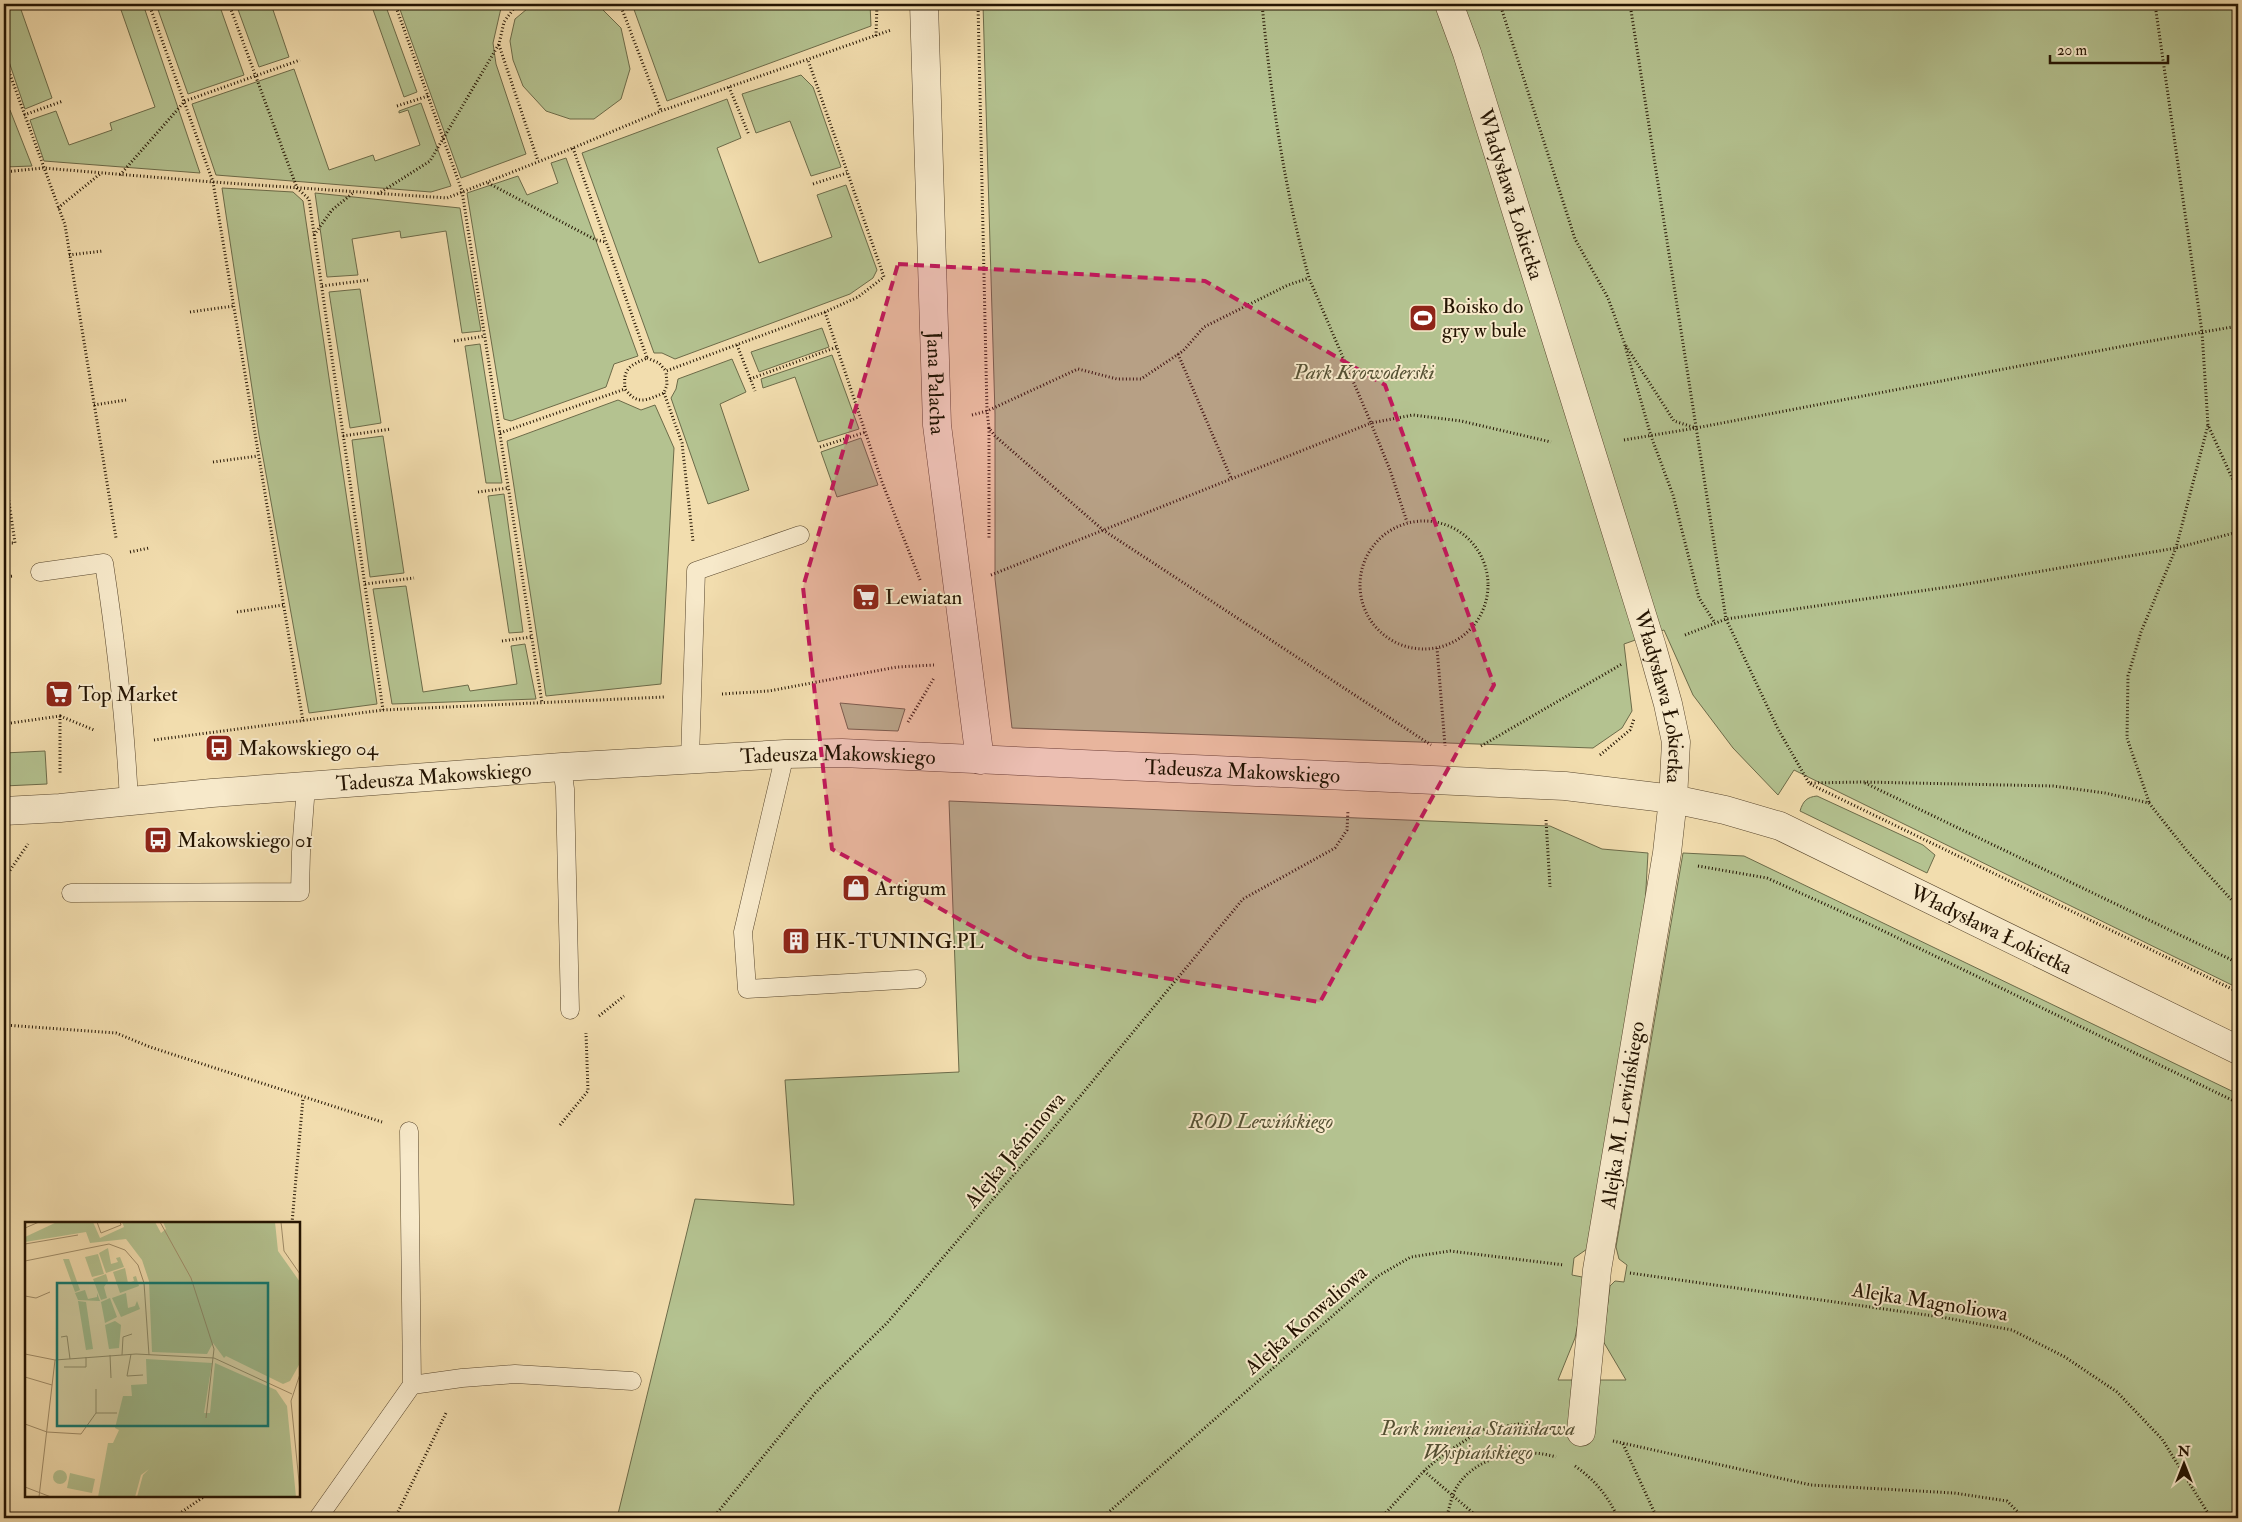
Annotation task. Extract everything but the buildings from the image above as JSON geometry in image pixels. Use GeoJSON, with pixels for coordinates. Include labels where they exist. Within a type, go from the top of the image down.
{"type":"FeatureCollection","features":[{"type":"Feature","properties":{"kind":"street","name":"Jana Palacha"},"geometry":{"type":"LineString","coordinates":[[924,4],[936,425],[955,663],[980,760]]}},
{"type":"Feature","properties":{"kind":"street","name":"Władysława Łokietka"},"geometry":{"type":"LineString","coordinates":[[1449,4],[1467,53],[1652,647],[1668,704],[1676,742],[1673,799],[1726,810],[1780,826],[2238,1050]]}},
{"type":"Feature","properties":{"kind":"street","name":"Tadeusza Makowskiego"},"geometry":{"type":"LineString","coordinates":[[4,811],[562,767],[784,754],[842,753],[1565,786],[1673,799]]}},
{"type":"Feature","properties":{"kind":"street","name":"Alejka M. Lewińskiego"},"geometry":{"type":"LineString","coordinates":[[1581,1432],[1597,1270],[1666,860],[1673,799]]}},
{"type":"Feature","properties":{"kind":"lane"},"geometry":{"type":"LineString","coordinates":[[690,759],[696,571],[800,535]]}},
{"type":"Feature","properties":{"kind":"lane"},"geometry":{"type":"LineString","coordinates":[[40,572],[104,564],[116,642],[130,801]]}},
{"type":"Feature","properties":{"kind":"lane"},"geometry":{"type":"LineString","coordinates":[[784,754],[742,932],[747,989],[917,978]]}},
{"type":"Feature","properties":{"kind":"lane"},"geometry":{"type":"LineString","coordinates":[[562,767],[565,789],[570,1010]]}},
{"type":"Feature","properties":{"kind":"lane"},"geometry":{"type":"LineString","coordinates":[[71,893],[300,892],[306,786]]}},
{"type":"Feature","properties":{"kind":"lane"},"geometry":{"type":"LineString","coordinates":[[318,1518],[412,1385],[409,1131]]}},
{"type":"Feature","properties":{"kind":"lane"},"geometry":{"type":"LineString","coordinates":[[412,1385],[462,1378],[515,1374],[632,1381]]}},
{"type":"Feature","properties":{"kind":"path"},"geometry":{"type":"LineString","coordinates":[[149,4],[213,182],[303,721]]}},
{"type":"Feature","properties":{"kind":"path"},"geometry":{"type":"LineString","coordinates":[[229,4],[297,188],[309,199],[383,710]]}},
{"type":"Feature","properties":{"kind":"path"},"geometry":{"type":"LineString","coordinates":[[395,4],[462,192],[542,703]]}},
{"type":"Feature","properties":{"kind":"path"},"geometry":{"type":"LineString","coordinates":[[378,194],[430,161],[499,44],[504,22],[517,4]]}},
{"type":"Feature","properties":{"kind":"path"},"geometry":{"type":"LineString","coordinates":[[620,4],[661,110]]}},
{"type":"Feature","properties":{"kind":"path"},"geometry":{"type":"LineString","coordinates":[[876,36],[877,4]]}},
{"type":"Feature","properties":{"kind":"path"},"geometry":{"type":"LineString","coordinates":[[978,4],[987,411],[989,428],[989,546]]}},
{"type":"Feature","properties":{"kind":"path"},"geometry":{"type":"LineString","coordinates":[[1262,4],[1282,165],[1308,278],[1371,422],[1390,470],[1407,522]]}},
{"type":"Feature","properties":{"kind":"path"},"geometry":{"type":"LineString","coordinates":[[1500,4],[1575,239],[1608,298],[1624,342],[1651,436],[1673,495],[1700,598],[1715,623]]}},
{"type":"Feature","properties":{"kind":"path"},"geometry":{"type":"LineString","coordinates":[[1630,4],[1726,619],[1778,729],[1810,783],[2238,992]]}},
{"type":"Feature","properties":{"kind":"path"},"geometry":{"type":"LineString","coordinates":[[2155,4],[2202,332],[2208,425],[2176,548],[2141,632],[2128,676],[2127,738],[2149,803],[2187,851],[2238,907]]}},
{"type":"Feature","properties":{"kind":"path"},"geometry":{"type":"LineString","coordinates":[[4,172],[43,168],[447,198],[573,148],[661,110],[898,28]]}},
{"type":"Feature","properties":{"kind":"path"},"geometry":{"type":"LineString","coordinates":[[499,44],[538,161]]}},
{"type":"Feature","properties":{"kind":"path"},"geometry":{"type":"LineString","coordinates":[[4,58],[65,225],[116,539],[104,564]]}},
{"type":"Feature","properties":{"kind":"path"},"geometry":{"type":"LineString","coordinates":[[120,174],[185,101],[300,60]]}},
{"type":"Feature","properties":{"kind":"path"},"geometry":{"type":"LineString","coordinates":[[666,371],[825,312],[858,297],[884,277],[808,60]]}},
{"type":"Feature","properties":{"kind":"path"},"geometry":{"type":"LineString","coordinates":[[729,87],[749,135]]}},
{"type":"Feature","properties":{"kind":"path"},"geometry":{"type":"LineString","coordinates":[[397,106],[428,96]]}},
{"type":"Feature","properties":{"kind":"path"},"geometry":{"type":"LineString","coordinates":[[24,115],[63,101]]}},
{"type":"Feature","properties":{"kind":"path"},"geometry":{"type":"LineString","coordinates":[[573,148],[647,358],[658,363],[666,371],[667,385],[664,393],[682,443],[696,571]]}},
{"type":"Feature","properties":{"kind":"path"},"geometry":{"type":"LineString","coordinates":[[814,184],[848,172]]}},
{"type":"Feature","properties":{"kind":"path"},"geometry":{"type":"LineString","coordinates":[[58,208],[101,173]]}},
{"type":"Feature","properties":{"kind":"path"},"geometry":{"type":"LineString","coordinates":[[487,182],[596,240],[606,242]]}},
{"type":"Feature","properties":{"kind":"path"},"geometry":{"type":"LineString","coordinates":[[314,235],[332,210],[354,192]]}},
{"type":"Feature","properties":{"kind":"path"},"geometry":{"type":"LineString","coordinates":[[69,255],[103,251]]}},
{"type":"Feature","properties":{"kind":"path"},"geometry":{"type":"LineString","coordinates":[[936,425],[987,411],[1078,369],[1117,380],[1141,379],[1178,354],[1204,327],[1308,278]]}},
{"type":"Feature","properties":{"kind":"path"},"geometry":{"type":"LineString","coordinates":[[322,286],[368,280]]}},
{"type":"Feature","properties":{"kind":"path"},"geometry":{"type":"LineString","coordinates":[[190,312],[234,306]]}},
{"type":"Feature","properties":{"kind":"path"},"geometry":{"type":"LineString","coordinates":[[825,312],[866,432],[923,587]]}},
{"type":"Feature","properties":{"kind":"path"},"geometry":{"type":"LineString","coordinates":[[1617,441],[1696,428],[2238,326]]}},
{"type":"Feature","properties":{"kind":"path"},"geometry":{"type":"LineString","coordinates":[[454,341],[485,336]]}},
{"type":"Feature","properties":{"kind":"path"},"geometry":{"type":"LineString","coordinates":[[1624,342],[1674,420],[1696,428]]}},
{"type":"Feature","properties":{"kind":"path"},"geometry":{"type":"LineString","coordinates":[[737,345],[755,390]]}},
{"type":"Feature","properties":{"kind":"path"},"geometry":{"type":"LineString","coordinates":[[750,379],[837,348]]}},
{"type":"Feature","properties":{"kind":"path"},"geometry":{"type":"LineString","coordinates":[[1178,354],[1231,478]]}},
{"type":"Feature","properties":{"kind":"path"},"geometry":{"type":"LineString","coordinates":[[647,358],[630,366],[624,377],[625,389],[632,397],[643,401],[664,393]]}},
{"type":"Feature","properties":{"kind":"path"},"geometry":{"type":"LineString","coordinates":[[500,433],[625,389]]}},
{"type":"Feature","properties":{"kind":"path"},"geometry":{"type":"LineString","coordinates":[[94,405],[126,400]]}},
{"type":"Feature","properties":{"kind":"path"},"geometry":{"type":"LineString","coordinates":[[989,566],[989,576],[1371,422],[1413,415],[1461,421],[1557,443]]}},
{"type":"Feature","properties":{"kind":"path"},"geometry":{"type":"LineString","coordinates":[[2208,425],[2238,491]]}},
{"type":"Feature","properties":{"kind":"path"},"geometry":{"type":"LineString","coordinates":[[989,428],[1103,530],[1437,749]]}},
{"type":"Feature","properties":{"kind":"path"},"geometry":{"type":"LineString","coordinates":[[343,436],[391,429]]}},
{"type":"Feature","properties":{"kind":"path"},"geometry":{"type":"LineString","coordinates":[[820,447],[866,432]]}},
{"type":"Feature","properties":{"kind":"path"},"geometry":{"type":"LineString","coordinates":[[213,462],[258,456]]}},
{"type":"Feature","properties":{"kind":"path"},"geometry":{"type":"LineString","coordinates":[[4,468],[15,543],[4,544]]}},
{"type":"Feature","properties":{"kind":"path"},"geometry":{"type":"LineString","coordinates":[[478,492],[508,488]]}},
{"type":"Feature","properties":{"kind":"path"},"geometry":{"type":"LineString","coordinates":[[1420,520],[1436,521],[1452,526],[1466,535],[1477,547],[1489,577],[1488,594],[1484,608],[1476,623],[1466,635],[1452,643],[1437,648],[1421,649],[1391,640],[1373,624],[1362,603],[1359,587],[1366,555],[1376,541],[1389,530],[1407,522],[1420,520]]}},
{"type":"Feature","properties":{"kind":"path"},"geometry":{"type":"LineString","coordinates":[[1472,748],[1482,746],[1652,647],[1726,619],[1955,586],[2176,548],[2238,532]]}},
{"type":"Feature","properties":{"kind":"path"},"geometry":{"type":"LineString","coordinates":[[126,553],[149,548]]}},
{"type":"Feature","properties":{"kind":"path"},"geometry":{"type":"LineString","coordinates":[[365,584],[414,578]]}},
{"type":"Feature","properties":{"kind":"path"},"geometry":{"type":"LineString","coordinates":[[236,612],[283,605]]}},
{"type":"Feature","properties":{"kind":"path"},"geometry":{"type":"LineString","coordinates":[[502,641],[531,637]]}},
{"type":"Feature","properties":{"kind":"path"},"geometry":{"type":"LineString","coordinates":[[1437,648],[1445,754]]}},
{"type":"Feature","properties":{"kind":"path"},"geometry":{"type":"LineString","coordinates":[[126,744],[383,710],[769,691],[897,667],[955,663]]}},
{"type":"Feature","properties":{"kind":"path"},"geometry":{"type":"LineString","coordinates":[[904,730],[955,663]]}},
{"type":"Feature","properties":{"kind":"path"},"geometry":{"type":"LineString","coordinates":[[1597,758],[1630,730],[1636,713]]}},
{"type":"Feature","properties":{"kind":"path"},"geometry":{"type":"LineString","coordinates":[[4,724],[60,716],[60,808]]}},
{"type":"Feature","properties":{"kind":"path"},"geometry":{"type":"LineString","coordinates":[[1810,783],[1864,782],[2053,786],[2105,793],[2149,803]]}},
{"type":"Feature","properties":{"kind":"path"},"geometry":{"type":"LineString","coordinates":[[1864,782],[2238,963]]}},
{"type":"Feature","properties":{"kind":"path"},"geometry":{"type":"LineString","coordinates":[[1546,812],[1550,886]]}},
{"type":"Feature","properties":{"kind":"path","name":"Alejka Jaśminowa"},"geometry":{"type":"LineString","coordinates":[[713,1518],[815,1393],[894,1316],[1058,1123],[1243,899],[1335,848],[1347,830],[1348,818]]}},
{"type":"Feature","properties":{"kind":"path"},"geometry":{"type":"LineString","coordinates":[[4,879],[30,842]]}},
{"type":"Feature","properties":{"kind":"path"},"geometry":{"type":"LineString","coordinates":[[1666,860],[1768,878],[1869,924],[2238,1103]]}},
{"type":"Feature","properties":{"kind":"path"},"geometry":{"type":"LineString","coordinates":[[594,1020],[624,996]]}},
{"type":"Feature","properties":{"kind":"path"},"geometry":{"type":"LineString","coordinates":[[4,1025],[116,1033],[150,1047],[409,1131]]}},
{"type":"Feature","properties":{"kind":"path"},"geometry":{"type":"LineString","coordinates":[[560,1125],[588,1091],[586,1026]]}},
{"type":"Feature","properties":{"kind":"path"},"geometry":{"type":"LineString","coordinates":[[292,1222],[303,1098]]}},
{"type":"Feature","properties":{"kind":"path","name":"Alejka Konwaliowa"},"geometry":{"type":"LineString","coordinates":[[1102,1518],[1378,1276],[1411,1257],[1450,1251],[1572,1266]]}},
{"type":"Feature","properties":{"kind":"path","name":"Alejka Magnoliowa"},"geometry":{"type":"LineString","coordinates":[[1626,1273],[1941,1317],[2012,1330],[2065,1357],[2117,1392],[2162,1439],[2211,1518]]}},
{"type":"Feature","properties":{"kind":"path"},"geometry":{"type":"LineString","coordinates":[[395,1518],[462,1378]]}},
{"type":"Feature","properties":{"kind":"path"},"geometry":{"type":"LineString","coordinates":[[1381,1518],[1424,1471],[1440,1457],[1481,1430],[1518,1424],[1581,1432],[1811,1485],[1954,1493],[2007,1501],[2024,1518]]}},
{"type":"Feature","properties":{"kind":"path"},"geometry":{"type":"LineString","coordinates":[[1623,1443],[1657,1518]]}},
{"type":"Feature","properties":{"kind":"path"},"geometry":{"type":"LineString","coordinates":[[1446,1518],[1458,1484],[1474,1468],[1496,1458],[1530,1452],[1562,1458]]}},
{"type":"Feature","properties":{"kind":"path"},"geometry":{"type":"LineString","coordinates":[[1572,1464],[1592,1478],[1610,1502],[1617,1517],[1609,1518]]}},
{"type":"Feature","properties":{"kind":"path"},"geometry":{"type":"LineString","coordinates":[[1424,1471],[1479,1518]]}},
{"type":"Feature","properties":{"kind":"path"},"geometry":{"type":"LineString","coordinates":[[173,1518],[204,1497]]}},
{"type":"Feature","properties":{"kind":"highlighted area"},"geometry":{"type":"Polygon","coordinates":[[[898,264],[1205,281],[1385,385],[1494,685],[1320,1002],[1028,957],[832,849],[803,587],[898,264]]]}},
{"type":"Feature","properties":{"kind":"green space"},"geometry":{"type":"Polygon","coordinates":[[[4,4],[19,4],[52,98],[25,109],[4,47],[4,4]]]}},
{"type":"Feature","properties":{"kind":"green space"},"geometry":{"type":"Polygon","coordinates":[[[127,4],[143,4],[200,173],[44,161],[30,120],[56,111],[69,145],[112,130],[110,123],[155,107],[120,7],[127,4]]]}},
{"type":"Feature","properties":{"kind":"green space"},"geometry":{"type":"Polygon","coordinates":[[[156,4],[219,4],[244,75],[188,94],[156,4]]]}},
{"type":"Feature","properties":{"kind":"green space"},"geometry":{"type":"Polygon","coordinates":[[[236,4],[271,4],[289,57],[259,67],[236,4]]]}},
{"type":"Feature","properties":{"kind":"green space"},"geometry":{"type":"Polygon","coordinates":[[[371,4],[385,4],[417,92],[404,97],[371,4]]]}},
{"type":"Feature","properties":{"kind":"green space"},"geometry":{"type":"Polygon","coordinates":[[[398,4],[504,4],[501,8],[493,43],[496,64],[526,154],[461,178],[398,4]]]}},
{"type":"Feature","properties":{"kind":"green space"},"geometry":{"type":"Polygon","coordinates":[[[533,4],[594,4],[602,9],[621,28],[630,69],[621,99],[594,119],[570,119],[546,111],[523,86],[513,60],[510,41],[515,19],[533,4]]]}},
{"type":"Feature","properties":{"kind":"green space"},"geometry":{"type":"Polygon","coordinates":[[[632,4],[870,4],[871,26],[667,101],[632,4]]]}},
{"type":"Feature","properties":{"kind":"green space","name":"Park Krowoderski"},"geometry":{"type":"Polygon","coordinates":[[[983,4],[2238,4],[2238,988],[1794,770],[1778,795],[1733,748],[1693,695],[1664,630],[1624,644],[1632,711],[1622,728],[1593,748],[1012,728],[995,579],[995,414],[983,4]]]}},
{"type":"Feature","properties":{"kind":"green space"},"geometry":{"type":"Polygon","coordinates":[[[294,69],[329,170],[373,155],[375,161],[420,145],[408,110],[399,113],[399,111],[421,103],[451,186],[431,192],[216,175],[192,104],[294,69]]]}},
{"type":"Feature","properties":{"kind":"green space"},"geometry":{"type":"Polygon","coordinates":[[[801,75],[813,87],[841,167],[811,176],[790,121],[756,133],[742,94],[801,75]]]}},
{"type":"Feature","properties":{"kind":"green space"},"geometry":{"type":"Polygon","coordinates":[[[727,99],[741,138],[717,148],[759,263],[832,237],[817,195],[846,185],[877,270],[873,278],[850,294],[675,359],[662,353],[654,353],[582,153],[727,99]]]}},
{"type":"Feature","properties":{"kind":"green space"},"geometry":{"type":"Polygon","coordinates":[[[10,110],[32,166],[4,167],[4,112],[10,110]]]}},
{"type":"Feature","properties":{"kind":"green space"},"geometry":{"type":"Polygon","coordinates":[[[566,158],[638,356],[614,364],[606,387],[511,421],[504,419],[467,193],[518,176],[527,195],[558,183],[551,163],[566,158]]]}},
{"type":"Feature","properties":{"kind":"green space"},"geometry":{"type":"Polygon","coordinates":[[[222,188],[293,192],[303,201],[377,704],[309,713],[259,435],[222,188]]]}},
{"type":"Feature","properties":{"kind":"green space"},"geometry":{"type":"Polygon","coordinates":[[[315,193],[460,208],[481,331],[462,333],[446,231],[401,238],[400,231],[352,239],[358,275],[327,277],[315,193]]]}},
{"type":"Feature","properties":{"kind":"green space"},"geometry":{"type":"Polygon","coordinates":[[[360,289],[381,423],[350,428],[329,292],[360,289]]]}},
{"type":"Feature","properties":{"kind":"green space"},"geometry":{"type":"Polygon","coordinates":[[[822,328],[829,347],[759,372],[751,352],[822,328]]]}},
{"type":"Feature","properties":{"kind":"green space"},"geometry":{"type":"Polygon","coordinates":[[[480,344],[502,483],[486,483],[465,346],[480,344]]]}},
{"type":"Feature","properties":{"kind":"green space"},"geometry":{"type":"Polygon","coordinates":[[[832,355],[859,429],[818,442],[795,377],[763,388],[761,379],[832,355]]]}},
{"type":"Feature","properties":{"kind":"green space"},"geometry":{"type":"Polygon","coordinates":[[[732,359],[746,392],[720,404],[749,490],[708,504],[671,398],[676,389],[678,379],[732,359]]]}},
{"type":"Feature","properties":{"kind":"green space"},"geometry":{"type":"Polygon","coordinates":[[[618,400],[641,410],[655,405],[674,448],[661,684],[546,696],[507,441],[618,400]]]}},
{"type":"Feature","properties":{"kind":"green space"},"geometry":{"type":"Polygon","coordinates":[[[383,436],[404,573],[370,577],[352,440],[383,436]]]}},
{"type":"Feature","properties":{"kind":"green space"},"geometry":{"type":"Polygon","coordinates":[[[861,438],[878,485],[837,497],[821,452],[861,438]]]}},
{"type":"Feature","properties":{"kind":"green space"},"geometry":{"type":"Polygon","coordinates":[[[504,494],[523,632],[509,633],[488,496],[504,494]]]}},
{"type":"Feature","properties":{"kind":"green space"},"geometry":{"type":"Polygon","coordinates":[[[406,586],[423,692],[468,685],[470,691],[517,684],[511,646],[525,644],[536,699],[392,704],[373,589],[406,586]]]}},
{"type":"Feature","properties":{"kind":"green space"},"geometry":{"type":"Polygon","coordinates":[[[840,703],[905,709],[898,731],[848,729],[840,703]]]}},
{"type":"Feature","properties":{"kind":"green space"},"geometry":{"type":"Polygon","coordinates":[[[45,751],[47,784],[4,786],[4,753],[45,751]]]}},
{"type":"Feature","properties":{"kind":"green space"},"geometry":{"type":"Polygon","coordinates":[[[1817,796],[1923,845],[1935,855],[1927,873],[1800,811],[1806,800],[1817,796]]]}},
{"type":"Feature","properties":{"kind":"green space"},"geometry":{"type":"Polygon","coordinates":[[[949,801],[1550,826],[1602,849],[1648,853],[1645,906],[1590,1247],[1574,1258],[1572,1275],[1587,1278],[1575,1338],[1558,1380],[1626,1380],[1603,1341],[1610,1286],[1615,1281],[1624,1282],[1627,1265],[1619,1259],[1616,1247],[1683,853],[1744,856],[2238,1094],[2238,1518],[617,1518],[695,1199],[794,1205],[785,1080],[959,1072],[949,801]]]}},
{"type":"Feature","properties":{"kind":"place","name":"Boisko do gry w bule"},"geometry":{"type":"Point","coordinates":[1423,318]}},
{"type":"Feature","properties":{"kind":"place","name":"Lewiatan"},"geometry":{"type":"Point","coordinates":[866,597]}},
{"type":"Feature","properties":{"kind":"place","name":"Top Market"},"geometry":{"type":"Point","coordinates":[59,694]}},
{"type":"Feature","properties":{"kind":"place","name":"Makowskiego 04"},"geometry":{"type":"Point","coordinates":[219,748]}},
{"type":"Feature","properties":{"kind":"place","name":"Makowskiego 01"},"geometry":{"type":"Point","coordinates":[158,840]}},
{"type":"Feature","properties":{"kind":"place","name":"Artigum"},"geometry":{"type":"Point","coordinates":[856,888]}},
{"type":"Feature","properties":{"kind":"place","name":"HK-TUNING.PL"},"geometry":{"type":"Point","coordinates":[796,941]}},
{"type":"Feature","properties":{"kind":"park label","name":"ROD Lewińskiego"},"geometry":{"type":"Point","coordinates":[1261,1121]}},
{"type":"Feature","properties":{"kind":"park label","name":"Park imienia Stanisława Wyspiańskiego"},"geometry":{"type":"Point","coordinates":[1478,1440]}}]}
